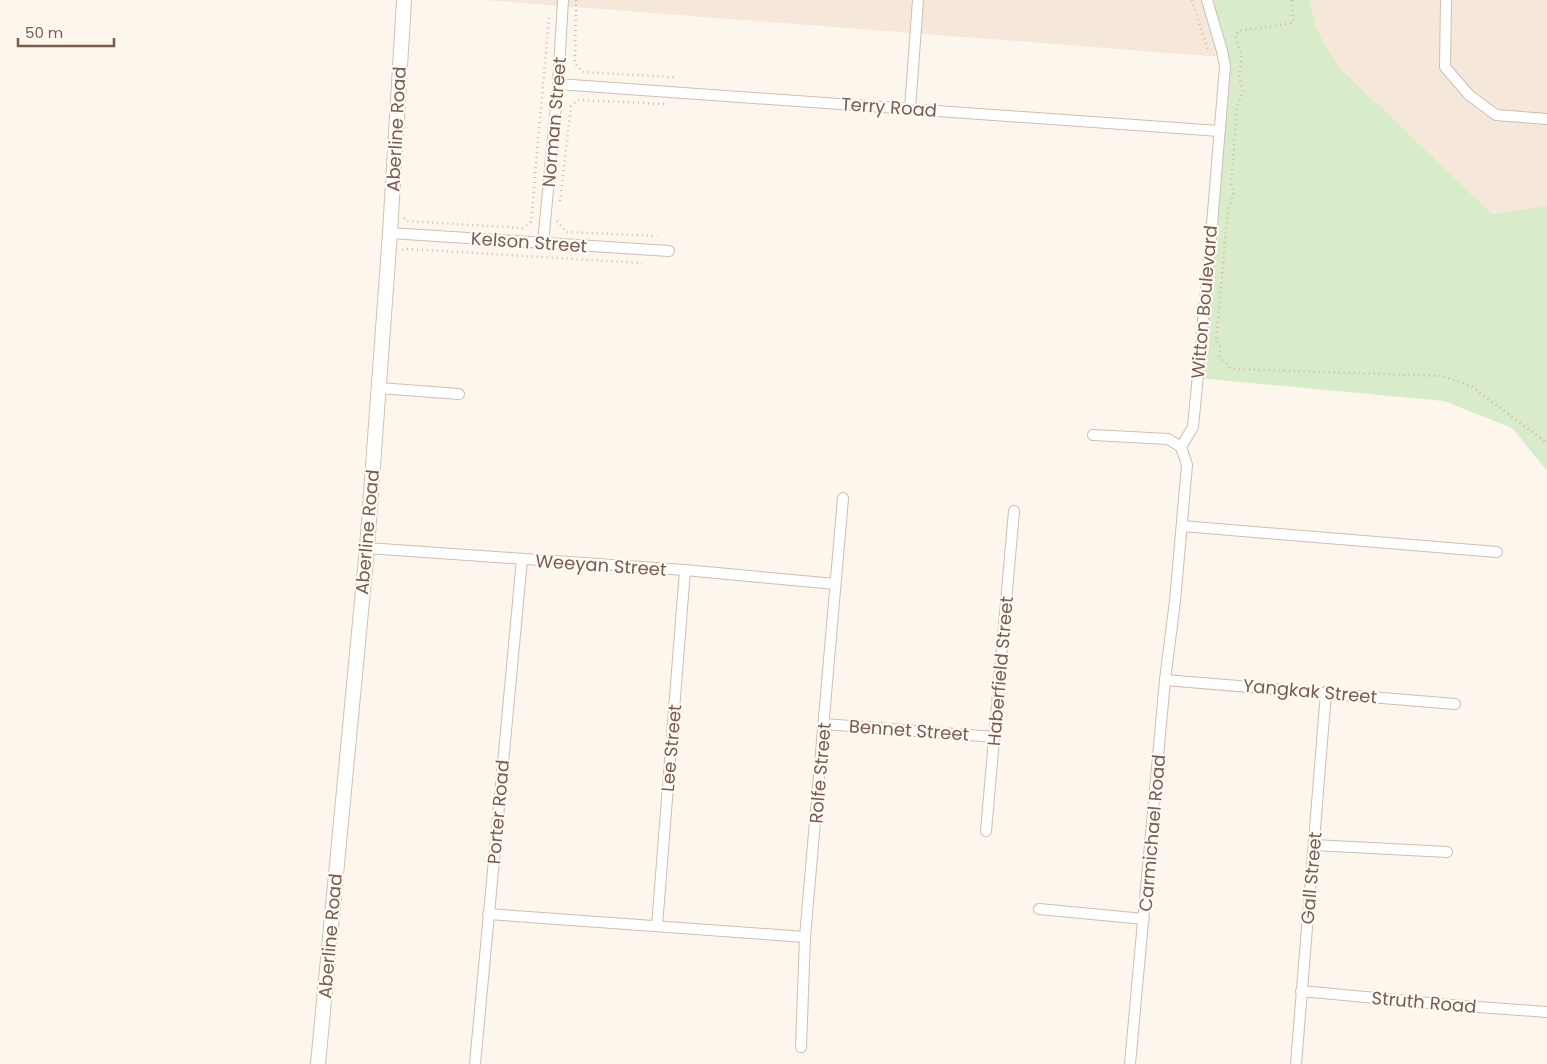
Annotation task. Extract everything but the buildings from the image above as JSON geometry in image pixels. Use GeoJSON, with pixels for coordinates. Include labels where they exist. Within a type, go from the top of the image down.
{"type":"FeatureCollection","features":[{"type":"Feature","properties":{"kind":"street","name":"Aberline Road"},"geometry":{"type":"LineString","coordinates":[[318,1064],[367,548],[390,233],[404,0]]}},
{"type":"Feature","properties":{"kind":"street","name":"Norman Street"},"geometry":{"type":"LineString","coordinates":[[543,243],[564,0]]}},
{"type":"Feature","properties":{"kind":"street"},"geometry":{"type":"LineString","coordinates":[[910,109],[918,0]]}},
{"type":"Feature","properties":{"kind":"street","name":"Witton Boulevard"},"geometry":{"type":"LineString","coordinates":[[1180,447],[1193,427],[1225,66],[1222,50],[1206,0]]}},
{"type":"Feature","properties":{"kind":"street"},"geometry":{"type":"LineString","coordinates":[[1446,0],[1445,67],[1469,95],[1496,115],[1547,119]]}},
{"type":"Feature","properties":{"kind":"street","name":"Terry Road"},"geometry":{"type":"LineString","coordinates":[[558,84],[1219,131]]}},
{"type":"Feature","properties":{"kind":"street","name":"Kelson Street"},"geometry":{"type":"LineString","coordinates":[[390,233],[669,252]]}},
{"type":"Feature","properties":{"kind":"street"},"geometry":{"type":"LineString","coordinates":[[379,388],[459,394]]}},
{"type":"Feature","properties":{"kind":"street"},"geometry":{"type":"LineString","coordinates":[[1094,435],[1168,439],[1180,447],[1187,465],[1182,526],[1497,552]]}},
{"type":"Feature","properties":{"kind":"street","name":"Rolfe Street"},"geometry":{"type":"LineString","coordinates":[[801,1047],[805,937],[843,498]]}},
{"type":"Feature","properties":{"kind":"street","name":"Haberfield Street"},"geometry":{"type":"LineString","coordinates":[[986,831],[1014,512]]}},
{"type":"Feature","properties":{"kind":"street","name":"Carmichael Road"},"geometry":{"type":"LineString","coordinates":[[1130,1064],[1165,680],[1182,526]]}},
{"type":"Feature","properties":{"kind":"street","name":"Weeyan Street"},"geometry":{"type":"LineString","coordinates":[[367,548],[685,570],[835,584]]}},
{"type":"Feature","properties":{"kind":"street","name":"Porter Road"},"geometry":{"type":"LineString","coordinates":[[475,1064],[522,559]]}},
{"type":"Feature","properties":{"kind":"street","name":"Lee Street"},"geometry":{"type":"LineString","coordinates":[[657,926],[685,570]]}},
{"type":"Feature","properties":{"kind":"street","name":"Yangkak Street"},"geometry":{"type":"LineString","coordinates":[[1165,680],[1455,704]]}},
{"type":"Feature","properties":{"kind":"street","name":"Gall Street"},"geometry":{"type":"LineString","coordinates":[[1296,1064],[1326,692]]}},
{"type":"Feature","properties":{"kind":"street","name":"Bennet Street"},"geometry":{"type":"LineString","coordinates":[[824,724],[994,737]]}},
{"type":"Feature","properties":{"kind":"street"},"geometry":{"type":"LineString","coordinates":[[1314,845],[1447,852]]}},
{"type":"Feature","properties":{"kind":"street"},"geometry":{"type":"LineString","coordinates":[[1039,909],[1144,919]]}},
{"type":"Feature","properties":{"kind":"street"},"geometry":{"type":"LineString","coordinates":[[488,914],[805,937]]}},
{"type":"Feature","properties":{"kind":"street","name":"Struth Road"},"geometry":{"type":"LineString","coordinates":[[1302,991],[1547,1012]]}},
{"type":"Feature","properties":{"kind":"path"},"geometry":{"type":"LineString","coordinates":[[576,0],[575,63],[582,72],[674,77]]}},
{"type":"Feature","properties":{"kind":"path"},"geometry":{"type":"LineString","coordinates":[[1192,0],[1208,50]]}},
{"type":"Feature","properties":{"kind":"path"},"geometry":{"type":"LineString","coordinates":[[1292,0],[1293,23],[1238,31],[1236,36],[1242,55],[1239,78],[1243,91],[1237,107],[1231,185],[1234,192],[1228,210],[1216,340],[1223,361],[1231,369],[1442,376],[1471,386],[1547,442]]}},
{"type":"Feature","properties":{"kind":"path"},"geometry":{"type":"LineString","coordinates":[[402,216],[406,221],[523,228],[531,222],[550,16]]}},
{"type":"Feature","properties":{"kind":"path"},"geometry":{"type":"LineString","coordinates":[[559,209],[570,106],[578,100],[671,105]]}},
{"type":"Feature","properties":{"kind":"path"},"geometry":{"type":"LineString","coordinates":[[558,219],[557,222],[566,232],[657,236]]}},
{"type":"Feature","properties":{"kind":"path"},"geometry":{"type":"LineString","coordinates":[[399,252],[407,249],[642,263]]}},
{"type":"Feature","properties":{"kind":"shaded area"},"geometry":{"type":"Polygon","coordinates":[[[484,0],[1547,0],[1547,206],[1492,214],[1338,66],[484,0]]]}},
{"type":"Feature","properties":{"kind":"green space"},"geometry":{"type":"Polygon","coordinates":[[[1210,0],[1309,0],[1316,29],[1338,66],[1492,214],[1547,206],[1547,471],[1512,428],[1444,401],[1197,378],[1224,58],[1210,0]]]}}]}
